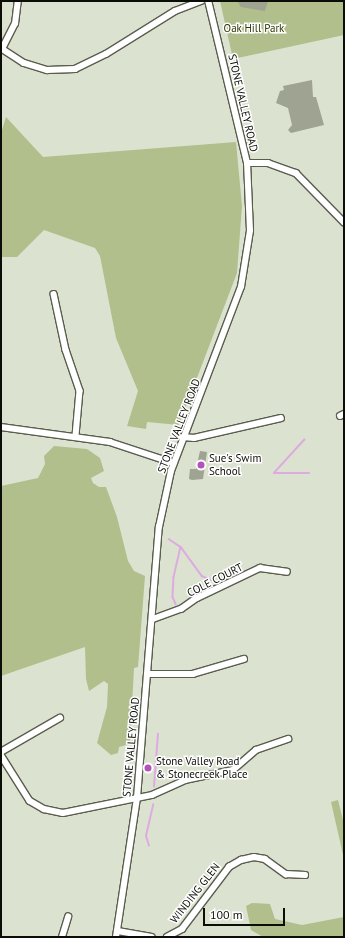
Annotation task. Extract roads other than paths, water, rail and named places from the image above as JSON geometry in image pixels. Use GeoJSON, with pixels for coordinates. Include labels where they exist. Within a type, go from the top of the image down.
{"type":"FeatureCollection","features":[{"type":"Feature","properties":{"kind":"street"},"geometry":{"type":"LineString","coordinates":[[18,1],[15,24],[2,49],[24,63],[47,70],[75,69],[106,54],[173,12],[201,1]]}},
{"type":"Feature","properties":{"kind":"street","name":"STONE VALLEY ROAD"},"geometry":{"type":"LineString","coordinates":[[116,937],[137,798],[153,619],[158,527],[174,463],[183,437],[217,357],[246,267],[250,231],[247,163],[208,1]]}},
{"type":"Feature","properties":{"kind":"street"},"geometry":{"type":"LineString","coordinates":[[247,163],[268,163],[296,173],[344,222]]}},
{"type":"Feature","properties":{"kind":"street"},"geometry":{"type":"LineString","coordinates":[[54,294],[66,350],[75,370],[80,391],[76,436]]}},
{"type":"Feature","properties":{"kind":"street"},"geometry":{"type":"LineString","coordinates":[[183,437],[194,438],[281,418]]}},
{"type":"Feature","properties":{"kind":"street"},"geometry":{"type":"LineString","coordinates":[[1,426],[110,442],[174,463]]}},
{"type":"Feature","properties":{"kind":"street","name":"COLE COURT"},"geometry":{"type":"LineString","coordinates":[[153,619],[181,609],[197,598],[260,568],[287,572]]}},
{"type":"Feature","properties":{"kind":"street"},"geometry":{"type":"LineString","coordinates":[[147,674],[193,674],[244,659]]}},
{"type":"Feature","properties":{"kind":"street"},"geometry":{"type":"LineString","coordinates":[[60,718],[1,753],[25,796],[44,809],[74,812],[162,792],[185,780],[233,770],[256,750],[288,739]]}},
{"type":"Feature","properties":{"kind":"street","name":"WINDING GLEN"},"geometry":{"type":"LineString","coordinates":[[167,937],[182,929],[229,867],[241,860],[254,857],[265,859],[286,874],[305,875]]}},
{"type":"Feature","properties":{"kind":"street"},"geometry":{"type":"LineString","coordinates":[[62,937],[68,917]]}},
{"type":"Feature","properties":{"kind":"street"},"geometry":{"type":"LineString","coordinates":[[118,931],[151,937]]}},
{"type":"Feature","properties":{"kind":"waterway"},"geometry":{"type":"LineString","coordinates":[[274,473],[304,440]]}},
{"type":"Feature","properties":{"kind":"waterway"},"geometry":{"type":"LineString","coordinates":[[274,473],[309,473]]}},
{"type":"Feature","properties":{"kind":"waterway"},"geometry":{"type":"LineString","coordinates":[[169,539],[181,547],[174,577],[173,597],[176,604]]}},
{"type":"Feature","properties":{"kind":"waterway"},"geometry":{"type":"LineString","coordinates":[[181,547],[202,576],[211,580]]}},
{"type":"Feature","properties":{"kind":"waterway"},"geometry":{"type":"LineString","coordinates":[[154,787],[158,734]]}},
{"type":"Feature","properties":{"kind":"waterway"},"geometry":{"type":"LineString","coordinates":[[149,846],[146,836],[153,805]]}},
{"type":"Feature","properties":{"kind":"place","name":"Sue's Swim School"},"geometry":{"type":"Point","coordinates":[201,465]}},
{"type":"Feature","properties":{"kind":"place","name":"Stone Valley Road & Stonecreek Place"},"geometry":{"type":"Point","coordinates":[148,768]}},
{"type":"Feature","properties":{"kind":"park label","name":"Oak Hill Park"},"geometry":{"type":"Point","coordinates":[254,28]}}]}
